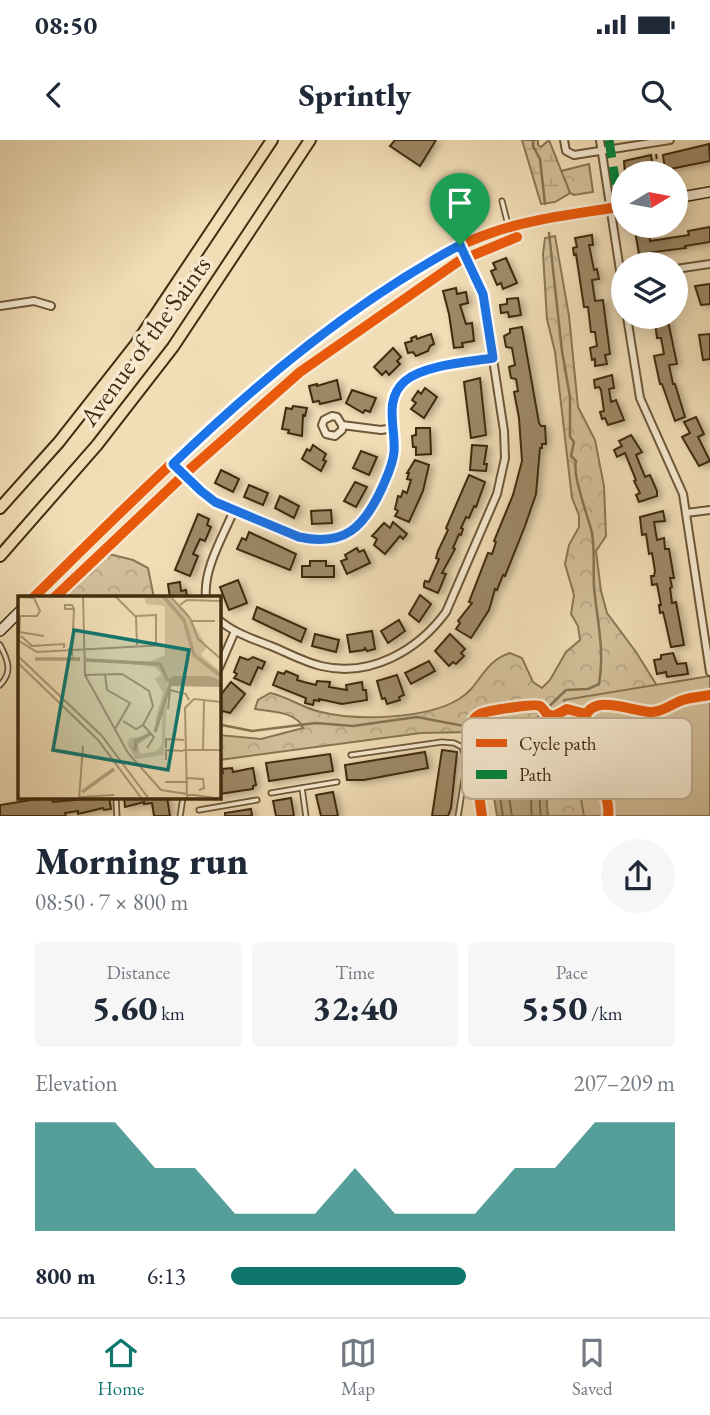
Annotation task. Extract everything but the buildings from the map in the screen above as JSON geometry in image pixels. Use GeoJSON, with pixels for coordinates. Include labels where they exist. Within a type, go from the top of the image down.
{"type":"FeatureCollection","features":[{"type":"Feature","properties":{"kind":"highway","name":"Avenue of the Saints"},"geometry":{"type":"LineString","coordinates":[[0,508],[59,442],[136,344],[272,140]]}},
{"type":"Feature","properties":{"kind":"highway","name":"Avenue of the Saints"},"geometry":{"type":"LineString","coordinates":[[0,556],[97,445],[173,347],[310,140]]}},
{"type":"Feature","properties":{"kind":"main road"},"geometry":{"type":"LineString","coordinates":[[688,196],[710,192]]}},
{"type":"Feature","properties":{"kind":"main road"},"geometry":{"type":"LineString","coordinates":[[35,596],[226,413],[293,356],[405,277],[460,245],[509,227],[610,208]]}},
{"type":"Feature","properties":{"kind":"main road"},"geometry":{"type":"LineString","coordinates":[[0,631],[18,613]]}},
{"type":"Feature","properties":{"kind":"street"},"geometry":{"type":"LineString","coordinates":[[564,140],[564,147],[569,154],[670,140]]}},
{"type":"Feature","properties":{"kind":"street"},"geometry":{"type":"LineString","coordinates":[[600,140],[618,252]]}},
{"type":"Feature","properties":{"kind":"street"},"geometry":{"type":"LineString","coordinates":[[220,621],[235,631],[307,662],[323,667],[350,668],[383,662],[410,649],[434,627],[454,596],[497,494],[503,474],[504,430],[483,294],[460,245]]}},
{"type":"Feature","properties":{"kind":"street"},"geometry":{"type":"LineString","coordinates":[[688,267],[710,264]]}},
{"type":"Feature","properties":{"kind":"street"},"geometry":{"type":"LineString","coordinates":[[0,306],[34,302],[51,306]]}},
{"type":"Feature","properties":{"kind":"street"},"geometry":{"type":"LineString","coordinates":[[629,329],[640,398],[679,484],[686,513],[710,672]]}},
{"type":"Feature","properties":{"kind":"street"},"geometry":{"type":"LineString","coordinates":[[173,464],[207,496],[234,510],[309,539],[333,538],[345,534],[365,520],[382,487],[392,463],[391,409],[399,387],[407,379],[429,369],[493,358]]}},
{"type":"Feature","properties":{"kind":"street"},"geometry":{"type":"LineString","coordinates":[[342,425],[380,430],[393,428]]}},
{"type":"Feature","properties":{"kind":"street"},"geometry":{"type":"LineString","coordinates":[[206,596],[211,566],[234,510]]}},
{"type":"Feature","properties":{"kind":"street"},"geometry":{"type":"LineString","coordinates":[[686,513],[710,510]]}},
{"type":"Feature","properties":{"kind":"street"},"geometry":{"type":"LineString","coordinates":[[702,620],[710,618]]}},
{"type":"Feature","properties":{"kind":"street"},"geometry":{"type":"LineString","coordinates":[[220,666],[235,631]]}},
{"type":"Feature","properties":{"kind":"lane"},"geometry":{"type":"LineString","coordinates":[[502,201],[509,227]]}},
{"type":"Feature","properties":{"kind":"lane"},"geometry":{"type":"LineString","coordinates":[[0,645],[9,668],[0,685]]}},
{"type":"Feature","properties":{"kind":"lane"},"geometry":{"type":"LineString","coordinates":[[351,755],[442,742],[462,747]]}},
{"type":"Feature","properties":{"kind":"lane"},"geometry":{"type":"LineString","coordinates":[[271,793],[337,782]]}},
{"type":"Feature","properties":{"kind":"lane"},"geometry":{"type":"LineString","coordinates":[[302,788],[306,816]]}},
{"type":"Feature","properties":{"kind":"lane"},"geometry":{"type":"LineString","coordinates":[[458,816],[462,792]]}},
{"type":"Feature","properties":{"kind":"lane"},"geometry":{"type":"LineString","coordinates":[[199,810],[257,800]]}},
{"type":"Feature","properties":{"kind":"lane"},"geometry":{"type":"LineString","coordinates":[[214,808],[215,816]]}},
{"type":"Feature","properties":{"kind":"path"},"geometry":{"type":"LineString","coordinates":[[656,154],[657,161]]}},
{"type":"Feature","properties":{"kind":"green space"},"geometry":{"type":"Polygon","coordinates":[[[522,140],[538,140],[541,147],[549,140],[570,193],[555,202],[541,204],[522,140]]]}},
{"type":"Feature","properties":{"kind":"green space"},"geometry":{"type":"Polygon","coordinates":[[[589,164],[593,192],[574,195],[570,193],[561,171],[589,164]]]}},
{"type":"Feature","properties":{"kind":"green space"},"geometry":{"type":"Polygon","coordinates":[[[555,236],[569,316],[578,407],[595,440],[604,486],[606,536],[596,551],[601,591],[607,613],[656,684],[641,718],[462,718],[462,732],[421,733],[220,760],[220,735],[261,739],[303,728],[300,722],[289,715],[255,709],[258,700],[270,693],[314,710],[353,717],[429,711],[445,706],[466,694],[493,662],[510,653],[522,658],[533,682],[542,688],[550,680],[566,652],[580,640],[578,626],[571,614],[574,595],[565,564],[569,545],[579,527],[579,515],[572,498],[555,352],[547,319],[543,254],[545,238],[555,236]]]}},
{"type":"Feature","properties":{"kind":"green space"},"geometry":{"type":"Polygon","coordinates":[[[109,554],[133,560],[148,568],[154,596],[65,596],[109,554]]]}},
{"type":"Feature","properties":{"kind":"green space"},"geometry":{"type":"Polygon","coordinates":[[[710,676],[710,816],[584,816],[581,799],[692,799],[692,718],[567,718],[564,700],[710,676]]]}},
{"type":"Feature","properties":{"kind":"green space"},"geometry":{"type":"Polygon","coordinates":[[[546,799],[605,799],[597,816],[548,816],[546,799]]]}},
{"type":"Feature","properties":{"kind":"water"},"geometry":{"type":"Polygon","coordinates":[[[494,799],[547,799],[548,816],[497,816],[494,799]]]}},
{"type":"Feature","properties":{"kind":"waterway"},"geometry":{"type":"LineString","coordinates":[[533,140],[540,159],[545,204]]}},
{"type":"Feature","properties":{"kind":"waterway"},"geometry":{"type":"LineString","coordinates":[[537,718],[566,690],[588,689],[599,684],[601,672],[593,540],[578,485],[576,461],[571,456],[574,442],[570,437],[570,397],[549,233]]}},
{"type":"Feature","properties":{"kind":"waterway"},"geometry":{"type":"LineString","coordinates":[[220,723],[252,731],[316,723],[353,726],[417,717],[462,726]]}},
{"type":"Feature","properties":{"kind":"marked path"},"geometry":{"type":"LineString","coordinates":[[609,140],[612,161]]}},
{"type":"Feature","properties":{"kind":"cycle path"},"geometry":{"type":"LineString","coordinates":[[35,596],[192,444],[233,408],[319,338],[408,276],[455,248],[504,229],[538,220],[611,208]]}},
{"type":"Feature","properties":{"kind":"cycle path"},"geometry":{"type":"LineString","coordinates":[[56,596],[188,471],[300,372],[459,261],[517,237]]}},
{"type":"Feature","properties":{"kind":"cycle path"},"geometry":{"type":"LineString","coordinates":[[586,718],[596,706],[614,705],[653,712],[683,700],[710,695]]}},
{"type":"Feature","properties":{"kind":"cycle path"},"geometry":{"type":"LineString","coordinates":[[475,718],[500,709],[536,705],[554,716],[567,709],[586,714]]}},
{"type":"Feature","properties":{"kind":"cycle path"},"geometry":{"type":"LineString","coordinates":[[480,799],[482,816]]}},
{"type":"Feature","properties":{"kind":"cycle path"},"geometry":{"type":"LineString","coordinates":[[606,799],[608,816]]}},
{"type":"Feature","properties":{"kind":"route"},"geometry":{"type":"LineString","coordinates":[[460,245],[483,294],[493,358],[429,369],[415,374],[399,387],[391,409],[394,439],[392,463],[371,512],[357,527],[333,538],[299,537],[215,502],[173,464],[226,413],[293,356],[405,277],[460,245]]}}]}
